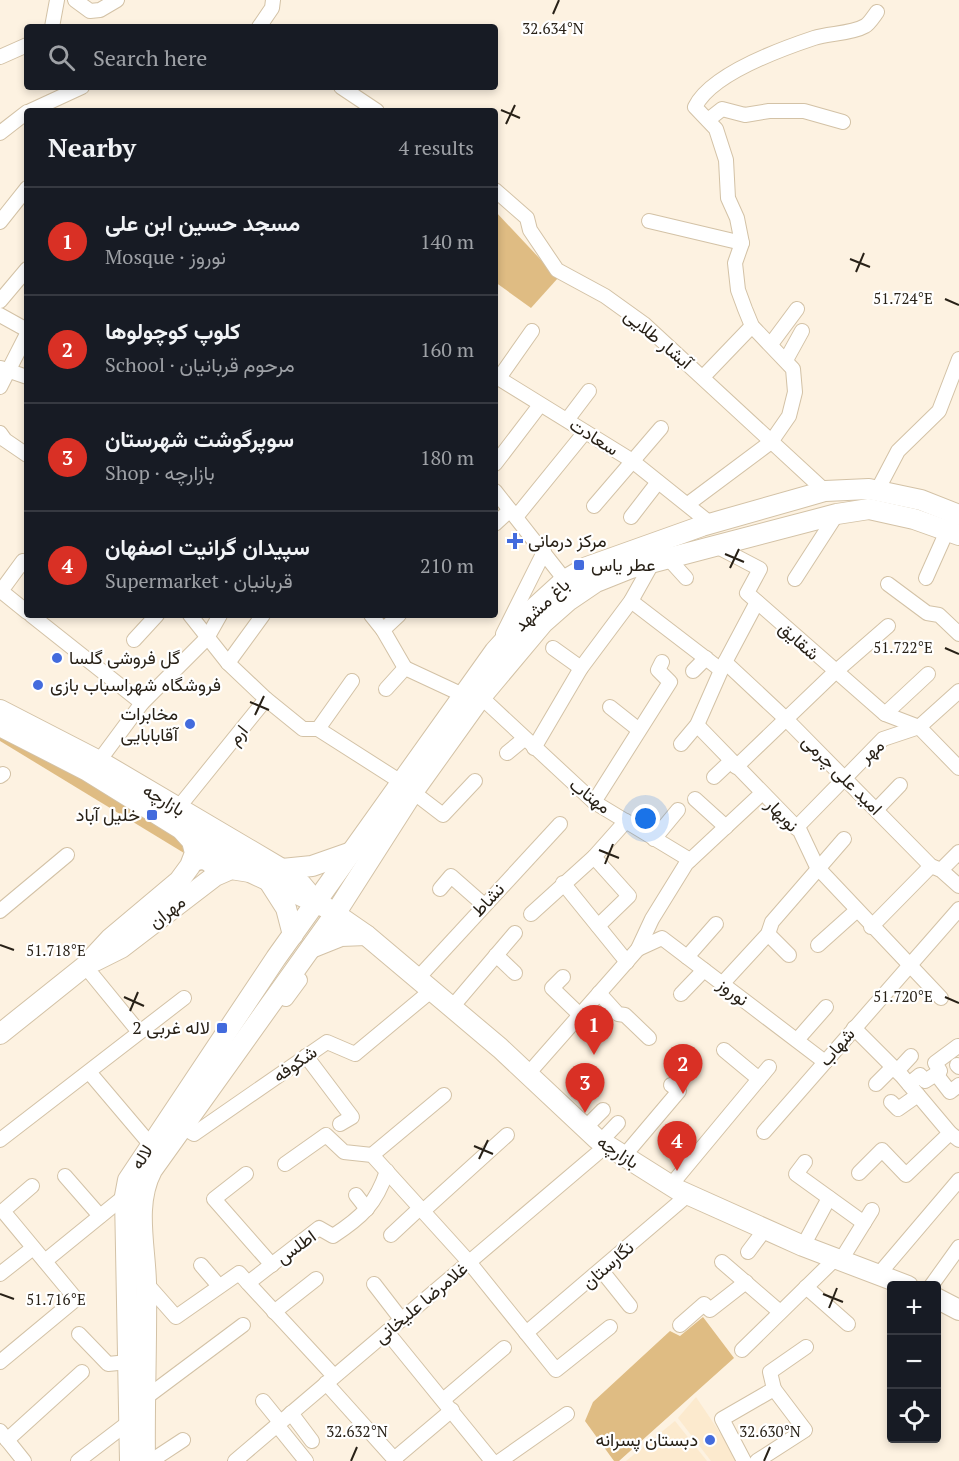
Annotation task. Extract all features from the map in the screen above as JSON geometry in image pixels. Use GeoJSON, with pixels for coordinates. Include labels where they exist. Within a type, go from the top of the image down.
{"type":"FeatureCollection","features":[{"type":"Feature","properties":{"kind":"main road","name":"باغ مشهد"},"geometry":{"type":"LineString","coordinates":[[317,904],[352,852],[407,787],[472,696],[565,580],[587,567],[711,524],[825,491],[878,489],[921,500],[955,527]]}},
{"type":"Feature","properties":{"kind":"main road"},"geometry":{"type":"LineString","coordinates":[[772,507],[768,515],[770,524],[778,529]]}},
{"type":"Feature","properties":{"kind":"main road","name":"باغ مشهد"},"geometry":{"type":"LineString","coordinates":[[472,696],[495,651],[537,617],[596,582],[631,567],[837,514],[869,509],[955,527]]}},
{"type":"Feature","properties":{"kind":"main road"},"geometry":{"type":"LineString","coordinates":[[741,517],[753,524],[747,537]]}},
{"type":"Feature","properties":{"kind":"main road","name":"بازارچه"},"geometry":{"type":"LineString","coordinates":[[0,710],[99,761],[178,808],[276,876]]}},
{"type":"Feature","properties":{"kind":"main road","name":"بازارچه"},"geometry":{"type":"LineString","coordinates":[[0,726],[86,770],[252,873],[276,876],[302,884],[317,904],[366,935],[453,1006],[585,1128],[624,1156],[680,1190],[803,1246],[895,1281]]}},
{"type":"Feature","properties":{"kind":"main road","name":"باغ مشهد"},"geometry":{"type":"LineString","coordinates":[[335,914],[407,787]]}},
{"type":"Feature","properties":{"kind":"main road"},"geometry":{"type":"LineString","coordinates":[[181,829],[192,841],[195,853],[190,866]]}},
{"type":"Feature","properties":{"kind":"main road"},"geometry":{"type":"LineString","coordinates":[[293,935],[276,876],[352,852]]}},
{"type":"Feature","properties":{"kind":"main road","name":"مهران"},"geometry":{"type":"LineString","coordinates":[[0,1034],[85,966],[110,939],[179,881],[190,866]]}},
{"type":"Feature","properties":{"kind":"main road","name":"مهران"},"geometry":{"type":"LineString","coordinates":[[85,966],[121,948],[215,876],[231,869],[252,873]]}},
{"type":"Feature","properties":{"kind":"main road","name":"لاله"},"geometry":{"type":"LineString","coordinates":[[130,1461],[125,1196],[128,1180],[255,989],[317,904]]}},
{"type":"Feature","properties":{"kind":"main road","name":"لاله"},"geometry":{"type":"LineString","coordinates":[[145,1461],[146,1283],[142,1200],[144,1184],[152,1170],[280,1000],[311,948],[335,914]]}},
{"type":"Feature","properties":{"kind":"main road"},"geometry":{"type":"LineString","coordinates":[[311,948],[340,936],[366,935]]}},
{"type":"Feature","properties":{"kind":"main road"},"geometry":{"type":"LineString","coordinates":[[255,989],[280,1000]]}},
{"type":"Feature","properties":{"kind":"main road"},"geometry":{"type":"LineString","coordinates":[[941,1301],[959,1310]]}},
{"type":"Feature","properties":{"kind":"street"},"geometry":{"type":"LineString","coordinates":[[53,24],[57,0]]}},
{"type":"Feature","properties":{"kind":"street"},"geometry":{"type":"LineString","coordinates":[[75,0],[90,11],[100,10],[117,0]]}},
{"type":"Feature","properties":{"kind":"street"},"geometry":{"type":"LineString","coordinates":[[261,24],[272,8],[273,0]]}},
{"type":"Feature","properties":{"kind":"street"},"geometry":{"type":"LineString","coordinates":[[689,532],[688,504],[771,442],[789,416],[795,392],[793,369],[752,326],[738,290],[735,264],[742,243],[737,218],[728,198],[726,160],[716,129],[695,107],[700,95],[714,84],[765,57],[814,38],[865,26],[877,12]]}},
{"type":"Feature","properties":{"kind":"street"},"geometry":{"type":"LineString","coordinates":[[0,57],[24,46]]}},
{"type":"Feature","properties":{"kind":"street"},"geometry":{"type":"LineString","coordinates":[[37,108],[76,90]]}},
{"type":"Feature","properties":{"kind":"street"},"geometry":{"type":"LineString","coordinates":[[345,90],[372,108]]}},
{"type":"Feature","properties":{"kind":"street"},"geometry":{"type":"LineString","coordinates":[[350,108],[357,99]]}},
{"type":"Feature","properties":{"kind":"street"},"geometry":{"type":"LineString","coordinates":[[708,120],[722,109],[745,115],[769,111],[804,111],[843,122]]}},
{"type":"Feature","properties":{"kind":"street"},"geometry":{"type":"LineString","coordinates":[[0,133],[24,115]]}},
{"type":"Feature","properties":{"kind":"street"},"geometry":{"type":"LineString","coordinates":[[1,219],[24,192]]}},
{"type":"Feature","properties":{"kind":"street","name":"آبشار طلایی"},"geometry":{"type":"LineString","coordinates":[[498,193],[527,218],[530,230],[557,270],[606,296],[644,324],[825,491]]}},
{"type":"Feature","properties":{"kind":"street"},"geometry":{"type":"LineString","coordinates":[[649,221],[742,243]]}},
{"type":"Feature","properties":{"kind":"street"},"geometry":{"type":"LineString","coordinates":[[0,301],[24,273]]}},
{"type":"Feature","properties":{"kind":"street"},"geometry":{"type":"LineString","coordinates":[[771,344],[797,309]]}},
{"type":"Feature","properties":{"kind":"street"},"geometry":{"type":"LineString","coordinates":[[0,315],[24,330]]}},
{"type":"Feature","properties":{"kind":"street"},"geometry":{"type":"LineString","coordinates":[[703,376],[752,326]]}},
{"type":"Feature","properties":{"kind":"street"},"geometry":{"type":"LineString","coordinates":[[498,376],[532,331]]}},
{"type":"Feature","properties":{"kind":"street"},"geometry":{"type":"LineString","coordinates":[[786,360],[802,331]]}},
{"type":"Feature","properties":{"kind":"street"},"geometry":{"type":"LineString","coordinates":[[0,387],[4,368],[24,337]]}},
{"type":"Feature","properties":{"kind":"street"},"geometry":{"type":"LineString","coordinates":[[878,489],[898,451],[939,411],[959,359]]}},
{"type":"Feature","properties":{"kind":"street"},"geometry":{"type":"LineString","coordinates":[[4,368],[24,375]]}},
{"type":"Feature","properties":{"kind":"street","name":"سعادت"},"geometry":{"type":"LineString","coordinates":[[498,378],[631,460],[711,524]]}},
{"type":"Feature","properties":{"kind":"street"},"geometry":{"type":"LineString","coordinates":[[567,420],[589,391]]}},
{"type":"Feature","properties":{"kind":"street"},"geometry":{"type":"LineString","coordinates":[[498,460],[540,405]]}},
{"type":"Feature","properties":{"kind":"street"},"geometry":{"type":"LineString","coordinates":[[594,506],[631,460],[661,428]]}},
{"type":"Feature","properties":{"kind":"street"},"geometry":{"type":"LineString","coordinates":[[498,522],[513,513],[585,432]]}},
{"type":"Feature","properties":{"kind":"street"},"geometry":{"type":"LineString","coordinates":[[2,440],[24,452]]}},
{"type":"Feature","properties":{"kind":"street"},"geometry":{"type":"LineString","coordinates":[[631,517],[658,482]]}},
{"type":"Feature","properties":{"kind":"street"},"geometry":{"type":"LineString","coordinates":[[498,495],[565,580]]}},
{"type":"Feature","properties":{"kind":"street"},"geometry":{"type":"LineString","coordinates":[[795,579],[837,514]]}},
{"type":"Feature","properties":{"kind":"street"},"geometry":{"type":"LineString","coordinates":[[926,578],[955,527]]}},
{"type":"Feature","properties":{"kind":"street"},"geometry":{"type":"LineString","coordinates":[[681,744],[698,725],[723,666],[757,602],[747,593],[760,569],[714,545]]}},
{"type":"Feature","properties":{"kind":"street"},"geometry":{"type":"LineString","coordinates":[[495,651],[544,552]]}},
{"type":"Feature","properties":{"kind":"street"},"geometry":{"type":"LineString","coordinates":[[507,753],[529,743],[661,558],[686,578]]}},
{"type":"Feature","properties":{"kind":"street"},"geometry":{"type":"LineString","coordinates":[[23,561],[1,591],[24,610]]}},
{"type":"Feature","properties":{"kind":"street"},"geometry":{"type":"LineString","coordinates":[[631,567],[642,585]]}},
{"type":"Feature","properties":{"kind":"street"},"geometry":{"type":"LineString","coordinates":[[888,584],[927,613],[939,615],[959,633]]}},
{"type":"Feature","properties":{"kind":"street"},"geometry":{"type":"LineString","coordinates":[[631,601],[706,658],[723,666]]}},
{"type":"Feature","properties":{"kind":"street","name":"شقایق"},"geometry":{"type":"LineString","coordinates":[[757,602],[834,673],[885,714],[919,727]]}},
{"type":"Feature","properties":{"kind":"street"},"geometry":{"type":"LineString","coordinates":[[35,618],[142,703]]}},
{"type":"Feature","properties":{"kind":"street"},"geometry":{"type":"LineString","coordinates":[[134,640],[154,618]]}},
{"type":"Feature","properties":{"kind":"street"},"geometry":{"type":"LineString","coordinates":[[192,618],[228,663],[266,699],[303,729],[318,729],[407,787],[443,815],[475,782]]}},
{"type":"Feature","properties":{"kind":"street"},"geometry":{"type":"LineString","coordinates":[[99,761],[142,703],[207,638],[218,618]]}},
{"type":"Feature","properties":{"kind":"street"},"geometry":{"type":"LineString","coordinates":[[228,663],[261,618]]}},
{"type":"Feature","properties":{"kind":"street"},"geometry":{"type":"LineString","coordinates":[[374,618],[405,668],[386,689]]}},
{"type":"Feature","properties":{"kind":"street"},"geometry":{"type":"LineString","coordinates":[[383,630],[396,618]]}},
{"type":"Feature","properties":{"kind":"street"},"geometry":{"type":"LineString","coordinates":[[714,777],[734,764],[786,719],[888,626]]}},
{"type":"Feature","properties":{"kind":"street"},"geometry":{"type":"LineString","coordinates":[[553,648],[581,668]]}},
{"type":"Feature","properties":{"kind":"street"},"geometry":{"type":"LineString","coordinates":[[693,671],[706,658]]}},
{"type":"Feature","properties":{"kind":"street"},"geometry":{"type":"LineString","coordinates":[[594,802],[670,682],[658,670],[662,662]]}},
{"type":"Feature","properties":{"kind":"street","name":"امید علی چرمی"},"geometry":{"type":"LineString","coordinates":[[723,666],[786,719],[936,868],[959,886]]}},
{"type":"Feature","properties":{"kind":"street","name":"مهتاب"},"geometry":{"type":"LineString","coordinates":[[405,668],[472,696],[529,743],[594,802],[690,861]]}},
{"type":"Feature","properties":{"kind":"street"},"geometry":{"type":"LineString","coordinates":[[885,714],[928,674]]}},
{"type":"Feature","properties":{"kind":"street"},"geometry":{"type":"LineString","coordinates":[[318,729],[352,681]]}},
{"type":"Feature","properties":{"kind":"street","name":"مهر"},"geometry":{"type":"LineString","coordinates":[[796,828],[883,739],[919,727],[959,691]]}},
{"type":"Feature","properties":{"kind":"street","name":"ارم"},"geometry":{"type":"LineString","coordinates":[[178,808],[266,699]]}},
{"type":"Feature","properties":{"kind":"street"},"geometry":{"type":"LineString","coordinates":[[610,707],[639,730]]}},
{"type":"Feature","properties":{"kind":"street","name":"نوبهار"},"geometry":{"type":"LineString","coordinates":[[698,725],[761,794],[796,828],[817,867],[856,911],[942,998]]}},
{"type":"Feature","properties":{"kind":"street"},"geometry":{"type":"LineString","coordinates":[[919,727],[959,768]]}},
{"type":"Feature","properties":{"kind":"street"},"geometry":{"type":"LineString","coordinates":[[876,810],[900,785]]}},
{"type":"Feature","properties":{"kind":"street"},"geometry":{"type":"LineString","coordinates":[[528,1074],[638,949],[651,918],[690,861],[761,794]]}},
{"type":"Feature","properties":{"kind":"street"},"geometry":{"type":"LineString","coordinates":[[695,799],[726,827]]}},
{"type":"Feature","properties":{"kind":"street"},"geometry":{"type":"LineString","coordinates":[[654,839],[678,810]]}},
{"type":"Feature","properties":{"kind":"street"},"geometry":{"type":"LineString","coordinates":[[531,914],[594,857],[626,821]]}},
{"type":"Feature","properties":{"kind":"street","name":"نشاط"},"geometry":{"type":"LineString","coordinates":[[425,984],[484,905],[560,824]]}},
{"type":"Feature","properties":{"kind":"street"},"geometry":{"type":"LineString","coordinates":[[722,984],[768,934],[772,922],[817,867],[844,839]]}},
{"type":"Feature","properties":{"kind":"street"},"geometry":{"type":"LineString","coordinates":[[871,927],[936,868],[959,852]]}},
{"type":"Feature","properties":{"kind":"street"},"geometry":{"type":"LineString","coordinates":[[0,911],[67,855]]}},
{"type":"Feature","properties":{"kind":"street"},"geometry":{"type":"LineString","coordinates":[[594,857],[629,896],[598,926]]}},
{"type":"Feature","properties":{"kind":"street"},"geometry":{"type":"LineString","coordinates":[[190,866],[197,861],[207,861],[213,867],[215,876]]}},
{"type":"Feature","properties":{"kind":"street"},"geometry":{"type":"LineString","coordinates":[[440,889],[451,876],[484,905]]}},
{"type":"Feature","properties":{"kind":"street"},"geometry":{"type":"LineString","coordinates":[[563,883],[627,962]]}},
{"type":"Feature","properties":{"kind":"street","name":"شهاب"},"geometry":{"type":"LineString","coordinates":[[764,1132],[959,909]]}},
{"type":"Feature","properties":{"kind":"street"},"geometry":{"type":"LineString","coordinates":[[818,945],[856,911]]}},
{"type":"Feature","properties":{"kind":"street"},"geometry":{"type":"LineString","coordinates":[[687,957],[716,924]]}},
{"type":"Feature","properties":{"kind":"street"},"geometry":{"type":"LineString","coordinates":[[453,1006],[515,933]]}},
{"type":"Feature","properties":{"kind":"street"},"geometry":{"type":"LineString","coordinates":[[768,934],[789,955]]}},
{"type":"Feature","properties":{"kind":"street"},"geometry":{"type":"LineString","coordinates":[[280,1000],[315,957],[329,944],[350,945],[366,935]]}},
{"type":"Feature","properties":{"kind":"street","name":"نوروز"},"geometry":{"type":"LineString","coordinates":[[638,949],[662,938],[825,1062]]}},
{"type":"Feature","properties":{"kind":"street"},"geometry":{"type":"LineString","coordinates":[[496,955],[515,973]]}},
{"type":"Feature","properties":{"kind":"street"},"geometry":{"type":"LineString","coordinates":[[85,966],[139,1032]]}},
{"type":"Feature","properties":{"kind":"street"},"geometry":{"type":"LineString","coordinates":[[681,994],[704,970]]}},
{"type":"Feature","properties":{"kind":"street"},"geometry":{"type":"LineString","coordinates":[[563,977],[552,988],[580,1015]]}},
{"type":"Feature","properties":{"kind":"street","name":"شکوفه"},"geometry":{"type":"LineString","coordinates":[[184,1128],[194,1134],[327,1042],[355,1054],[425,984]]}},
{"type":"Feature","properties":{"kind":"street"},"geometry":{"type":"LineString","coordinates":[[599,993],[618,1014],[625,1015],[649,1038]]}},
{"type":"Feature","properties":{"kind":"street"},"geometry":{"type":"LineString","coordinates":[[0,1140],[184,998]]}},
{"type":"Feature","properties":{"kind":"street"},"geometry":{"type":"LineString","coordinates":[[797,1041],[826,1006]]}},
{"type":"Feature","properties":{"kind":"street"},"geometry":{"type":"LineString","coordinates":[[854,1028],[895,1069],[954,1136],[906,1175],[882,1150],[859,1173]]}},
{"type":"Feature","properties":{"kind":"street"},"geometry":{"type":"LineString","coordinates":[[891,1102],[898,1109],[913,1090],[920,1075],[925,1081],[940,1071],[935,1063],[958,1046]]}},
{"type":"Feature","properties":{"kind":"street"},"geometry":{"type":"LineString","coordinates":[[724,1050],[759,1079]]}},
{"type":"Feature","properties":{"kind":"street"},"geometry":{"type":"LineString","coordinates":[[306,1056],[352,1117],[340,1124]]}},
{"type":"Feature","properties":{"kind":"street"},"geometry":{"type":"LineString","coordinates":[[876,1084],[910,1056]]}},
{"type":"Feature","properties":{"kind":"street","name":"نگارستان"},"geometry":{"type":"LineString","coordinates":[[526,1333],[602,1271],[680,1190],[769,1067]]}},
{"type":"Feature","properties":{"kind":"street"},"geometry":{"type":"LineString","coordinates":[[89,1072],[150,1144]]}},
{"type":"Feature","properties":{"kind":"street"},"geometry":{"type":"LineString","coordinates":[[936,1074],[950,1092],[959,1085]]}},
{"type":"Feature","properties":{"kind":"street"},"geometry":{"type":"LineString","coordinates":[[624,1156],[679,1091],[671,1085]]}},
{"type":"Feature","properties":{"kind":"street"},"geometry":{"type":"LineString","coordinates":[[372,1155],[444,1095]]}},
{"type":"Feature","properties":{"kind":"street"},"geometry":{"type":"LineString","coordinates":[[585,1128],[603,1110]]}},
{"type":"Feature","properties":{"kind":"street","name":"غلامرضا علیخانی"},"geometry":{"type":"LineString","coordinates":[[235,1461],[469,1262],[604,1143],[618,1123]]}},
{"type":"Feature","properties":{"kind":"street"},"geometry":{"type":"LineString","coordinates":[[285,1164],[326,1135],[344,1152],[372,1155],[469,1262],[556,1370],[610,1327]]}},
{"type":"Feature","properties":{"kind":"street"},"geometry":{"type":"LineString","coordinates":[[391,1235],[507,1135]]}},
{"type":"Feature","properties":{"kind":"street"},"geometry":{"type":"LineString","coordinates":[[805,1162],[796,1174],[864,1223]]}},
{"type":"Feature","properties":{"kind":"street","name":"اطلس"},"geometry":{"type":"LineString","coordinates":[[248,1283],[319,1228],[333,1236],[359,1219],[380,1194],[387,1171]]}},
{"type":"Feature","properties":{"kind":"street"},"geometry":{"type":"LineString","coordinates":[[246,1174],[214,1199],[272,1265]]}},
{"type":"Feature","properties":{"kind":"street"},"geometry":{"type":"LineString","coordinates":[[65,1176],[100,1216]]}},
{"type":"Feature","properties":{"kind":"street"},"geometry":{"type":"LineString","coordinates":[[879,1275],[959,1180]]}},
{"type":"Feature","properties":{"kind":"street"},"geometry":{"type":"LineString","coordinates":[[0,1362],[76,1299],[3,1211],[32,1186]]}},
{"type":"Feature","properties":{"kind":"street"},"geometry":{"type":"LineString","coordinates":[[45,1261],[125,1196]]}},
{"type":"Feature","properties":{"kind":"street"},"geometry":{"type":"LineString","coordinates":[[356,1196],[367,1209]]}},
{"type":"Feature","properties":{"kind":"street"},"geometry":{"type":"LineString","coordinates":[[803,1246],[829,1198]]}},
{"type":"Feature","properties":{"kind":"street"},"geometry":{"type":"LineString","coordinates":[[742,1350],[806,1287],[839,1259],[872,1210]]}},
{"type":"Feature","properties":{"kind":"street"},"geometry":{"type":"LineString","coordinates":[[748,1252],[766,1228]]}},
{"type":"Feature","properties":{"kind":"street"},"geometry":{"type":"LineString","coordinates":[[935,1281],[959,1247]]}},
{"type":"Feature","properties":{"kind":"street"},"geometry":{"type":"LineString","coordinates":[[0,1274],[33,1248]]}},
{"type":"Feature","properties":{"kind":"street"},"geometry":{"type":"LineString","coordinates":[[722,1262],[780,1312]]}},
{"type":"Feature","properties":{"kind":"street"},"geometry":{"type":"LineString","coordinates":[[201,1265],[219,1287]]}},
{"type":"Feature","properties":{"kind":"street"},"geometry":{"type":"LineString","coordinates":[[602,1271],[630,1306]]}},
{"type":"Feature","properties":{"kind":"street"},"geometry":{"type":"LineString","coordinates":[[146,1283],[176,1317],[239,1273],[274,1312],[395,1460],[504,1348]]}},
{"type":"Feature","properties":{"kind":"street"},"geometry":{"type":"LineString","coordinates":[[274,1312],[316,1280]]}},
{"type":"Feature","properties":{"kind":"street"},"geometry":{"type":"LineString","coordinates":[[680,1325],[704,1304],[710,1310],[746,1282]]}},
{"type":"Feature","properties":{"kind":"street"},"geometry":{"type":"LineString","coordinates":[[374,1284],[401,1319]]}},
{"type":"Feature","properties":{"kind":"street"},"geometry":{"type":"LineString","coordinates":[[806,1287],[848,1324]]}},
{"type":"Feature","properties":{"kind":"street"},"geometry":{"type":"LineString","coordinates":[[144,1399],[243,1324]]}},
{"type":"Feature","properties":{"kind":"street"},"geometry":{"type":"LineString","coordinates":[[387,1332],[492,1461]]}},
{"type":"Feature","properties":{"kind":"street"},"geometry":{"type":"LineString","coordinates":[[79,1334],[108,1364],[128,1362]]}},
{"type":"Feature","properties":{"kind":"street"},"geometry":{"type":"LineString","coordinates":[[757,1461],[805,1430],[774,1389],[770,1372],[806,1347]]}},
{"type":"Feature","properties":{"kind":"street"},"geometry":{"type":"LineString","coordinates":[[24,1461],[4,1436],[82,1372]]}},
{"type":"Feature","properties":{"kind":"street"},"geometry":{"type":"LineString","coordinates":[[744,1461],[722,1419],[774,1389]]}},
{"type":"Feature","properties":{"kind":"street"},"geometry":{"type":"LineString","coordinates":[[262,1401],[312,1441]]}},
{"type":"Feature","properties":{"kind":"street"},"geometry":{"type":"LineString","coordinates":[[500,1461],[567,1414]]}},
{"type":"Feature","properties":{"kind":"street"},"geometry":{"type":"LineString","coordinates":[[283,1420],[306,1461]]}},
{"type":"Feature","properties":{"kind":"street"},"geometry":{"type":"LineString","coordinates":[[78,1461],[129,1422]]}},
{"type":"Feature","properties":{"kind":"street"},"geometry":{"type":"LineString","coordinates":[[151,1461],[183,1440]]}},
{"type":"Feature","properties":{"kind":"shaded area"},"geometry":{"type":"Polygon","coordinates":[[[498,214],[558,278],[531,308],[498,284],[498,214]]]}},
{"type":"Feature","properties":{"kind":"shaded area"},"geometry":{"type":"Polygon","coordinates":[[[0,727],[180,834],[184,853],[0,741],[0,727]]]}},
{"type":"Feature","properties":{"kind":"shaded area"},"geometry":{"type":"Polygon","coordinates":[[[703,1317],[734,1358],[619,1461],[614,1461],[585,1421],[593,1402],[670,1331],[680,1336],[703,1317]]]}},
{"type":"Feature","properties":{"kind":"shaded area","name":"دبستان پسرانه"},"geometry":{"type":"Polygon","coordinates":[[[696,1397],[739,1461],[711,1461],[678,1418],[696,1397]]]}},
{"type":"Feature","properties":{"kind":"shaded area"},"geometry":{"type":"Polygon","coordinates":[[[675,1421],[707,1461],[626,1461],[675,1421]]]}},
{"type":"Feature","properties":{"kind":"place","name":"مرکز درمانی"},"geometry":{"type":"Point","coordinates":[515,541]}},
{"type":"Feature","properties":{"kind":"place","name":"عطر یاس"},"geometry":{"type":"Point","coordinates":[579,565]}},
{"type":"Feature","properties":{"kind":"place","name":"گل فروشی گلسا"},"geometry":{"type":"Point","coordinates":[57,658]}},
{"type":"Feature","properties":{"kind":"place","name":"فروشگاه شهراسباب بازی"},"geometry":{"type":"Point","coordinates":[38,685]}},
{"type":"Feature","properties":{"kind":"place","name":"مخابرات آقابابایی"},"geometry":{"type":"Point","coordinates":[190,724]}},
{"type":"Feature","properties":{"kind":"place","name":"خلیل آباد"},"geometry":{"type":"Point","coordinates":[152,815]}},
{"type":"Feature","properties":{"kind":"place","name":"لاله غربی 2"},"geometry":{"type":"Point","coordinates":[222,1028]}},
{"type":"Feature","properties":{"kind":"place","name":"مسجد حسین ابن علی"},"geometry":{"type":"Point","coordinates":[594,1055]}},
{"type":"Feature","properties":{"kind":"place","name":"کلوپ کوچولوها"},"geometry":{"type":"Point","coordinates":[683,1094]}},
{"type":"Feature","properties":{"kind":"place","name":"سوپرگوشت شهرستان"},"geometry":{"type":"Point","coordinates":[585,1113]}},
{"type":"Feature","properties":{"kind":"place","name":"سپیدان گرانیت اصفهان"},"geometry":{"type":"Point","coordinates":[677,1171]}},
{"type":"Feature","properties":{"kind":"place","name":"دبستان پسرانه"},"geometry":{"type":"Point","coordinates":[710,1440]}}]}
